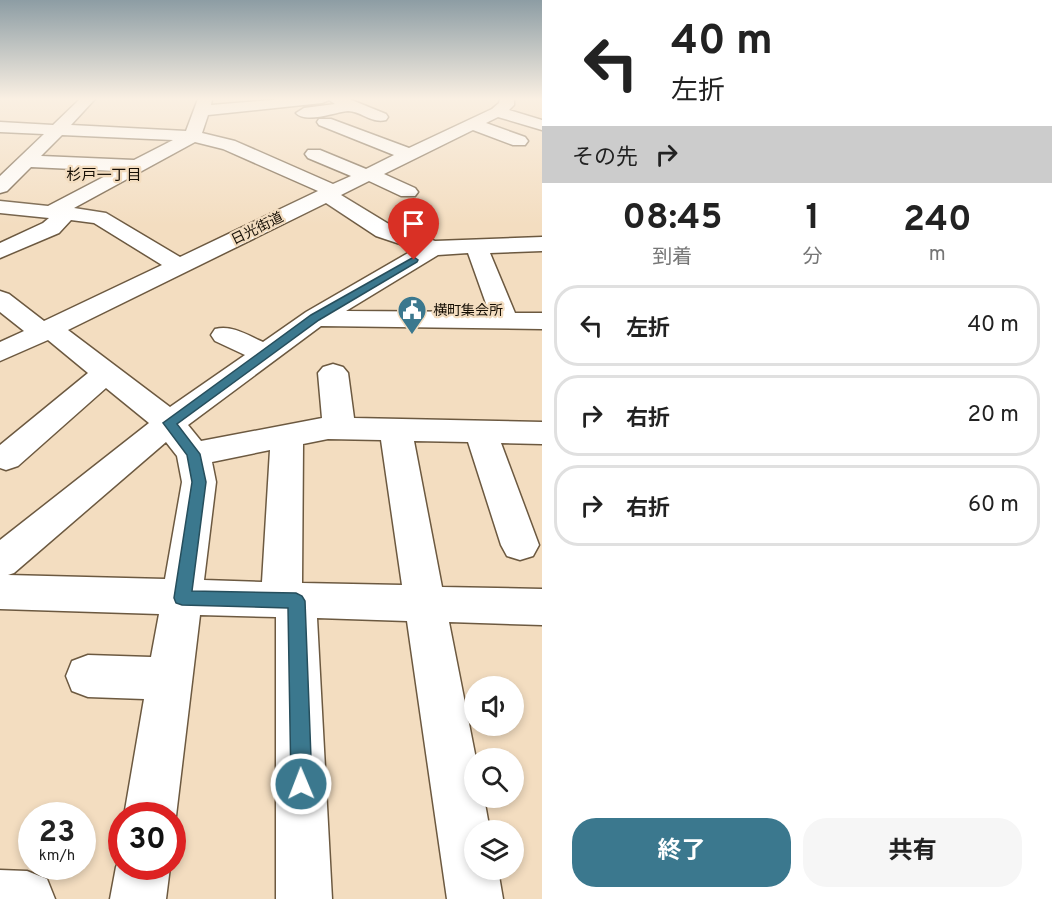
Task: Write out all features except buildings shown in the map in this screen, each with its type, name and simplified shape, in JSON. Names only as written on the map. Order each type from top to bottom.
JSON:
[{"type":"street","points":[[0,187],[46,141]]},
{"type":"street","points":[[0,251],[51,228],[59,212],[184,141]]},
{"type":"street","points":[[213,141],[229,145],[330,193],[384,231],[434,248],[542,244]]},
{"type":"street","points":[[374,141],[408,154]]},
{"type":"street","name":"日光街道","points":[[0,353],[29,324],[179,266],[436,141]]},
{"type":"street","points":[[339,149],[408,192]]},
{"type":"street","points":[[314,154],[373,172]]},
{"type":"street","points":[[25,161],[137,166]]},
{"type":"street","points":[[0,207],[99,217],[179,266]]},
{"type":"street","points":[[476,246],[505,320]]},
{"type":"street","points":[[0,562],[169,423],[315,318],[434,248]]},
{"type":"street","points":[[0,299],[29,324],[106,373],[169,423],[193,454],[199,482],[152,802]]},
{"type":"street","points":[[315,318],[542,321]]},
{"type":"street","points":[[225,335],[265,354]]},
{"type":"street","points":[[6,458],[106,373]]},
{"type":"street","points":[[333,373],[339,429]]},
{"type":"street","points":[[193,454],[328,428],[481,432],[539,441]]},
{"type":"street","points":[[396,430],[475,899]]},
{"type":"street","points":[[481,432],[520,545]]},
{"type":"street","points":[[287,437],[289,601],[304,899]]},
{"type":"street","points":[[0,592],[542,607]]},
{"type":"street","points":[[88,676],[170,680]]},
{"type":"street","points":[[138,899],[141,880]]},
{"type":"street","points":[[0,898],[27,899]]},
{"type":"place","name":"横町集会所","points":[[412,336]]},
{"type":"district","name":"杉戸一丁目","points":[[104,175]]},
{"type":"route","points":[[301,784],[296,601],[182,598],[199,482],[193,454],[169,423],[315,318],[414,260]]}]
